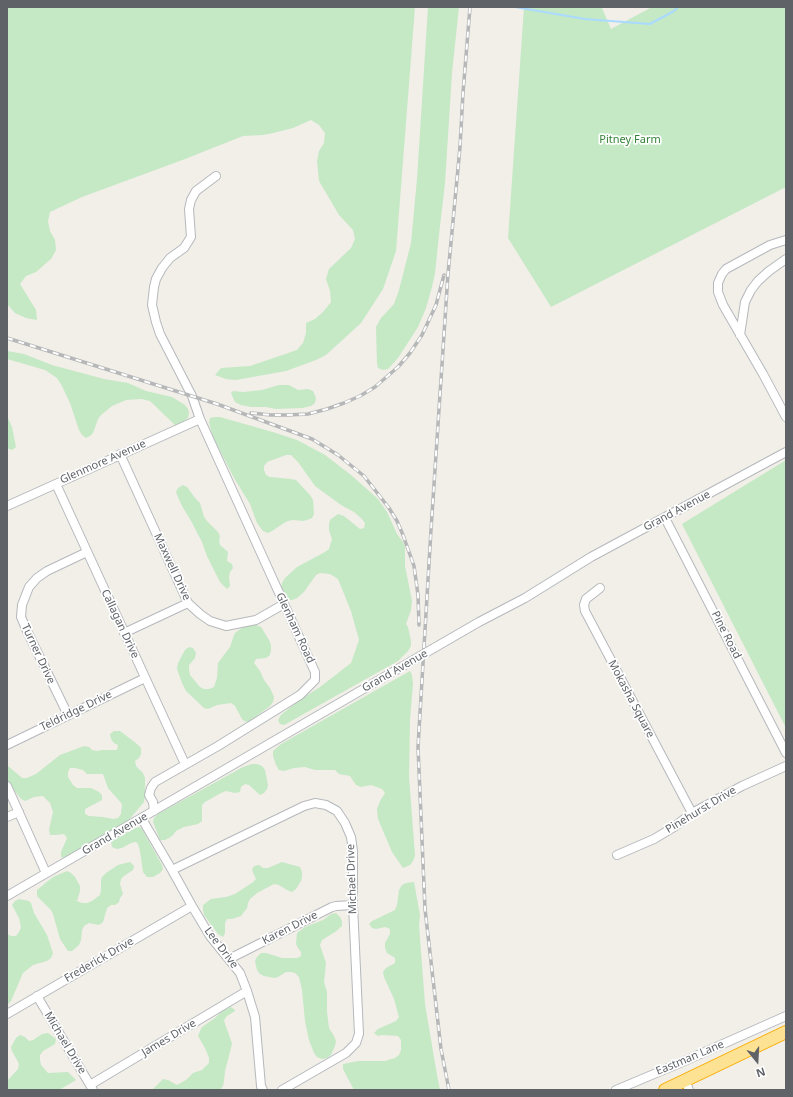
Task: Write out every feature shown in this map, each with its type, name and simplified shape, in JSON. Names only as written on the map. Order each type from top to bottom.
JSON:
[{"type":"highway","points":[[665,1090],[687,1085],[786,1032]]},
{"type":"street","name":"Glenham Road","points":[[154,811],[150,794],[151,788],[155,782],[218,746],[300,695],[315,680],[315,672],[200,419],[192,396],[160,334],[152,305],[156,279],[162,268],[170,258],[184,248],[191,237],[189,208],[191,200],[196,191],[216,176]]},
{"type":"street","points":[[786,240],[770,245],[726,268],[718,283],[718,292],[722,305],[763,374],[786,417]]},
{"type":"street","points":[[740,335],[745,302],[752,290],[769,271],[786,259]]},
{"type":"street","name":"Glenmore Avenue","points":[[7,506],[200,419]]},
{"type":"street","name":"Grand Avenue","points":[[7,896],[479,622],[525,598],[591,557],[786,452]]},
{"type":"street","name":"Maxwell Drive","points":[[120,454],[188,603],[200,614],[210,621],[226,626],[256,620],[284,604]]},
{"type":"street","name":"Callagan Drive","points":[[56,484],[185,764]]},
{"type":"street","name":"Pine Road","points":[[665,518],[786,753]]},
{"type":"street","name":"Turner Drive","points":[[68,715],[21,617],[22,605],[29,587],[37,578],[46,571],[87,552]]},
{"type":"street","name":"Mokasha Square","points":[[600,588],[586,599],[584,605],[585,611],[692,814]]},
{"type":"street","points":[[124,633],[188,603]]},
{"type":"street","name":"Teldridge Drive","points":[[7,745],[145,678]]},
{"type":"street","name":"Pinehurst Drive","points":[[617,855],[654,839],[692,814],[742,786],[786,766]]},
{"type":"street","points":[[7,786],[46,873]]},
{"type":"street","name":"Michael Drive","points":[[172,870],[304,806],[315,803],[326,805],[337,812],[346,823],[351,837],[353,851],[353,906],[359,1034],[356,1043],[346,1053],[282,1090]]},
{"type":"street","points":[[7,818],[19,812]]},
{"type":"street","name":"Lee Drive","points":[[142,818],[210,936],[240,974],[255,1017],[261,1086],[263,1090]]},
{"type":"street","name":"Frederick Drive","points":[[7,1014],[192,906]]},
{"type":"street","name":"Karen Drive","points":[[229,959],[332,907],[353,906]]},
{"type":"street","name":"James Drive","points":[[92,1087],[247,991]]},
{"type":"street","name":"Michael Drive","points":[[37,996],[92,1087]]},
{"type":"street","name":"Eastman Lane","points":[[616,1090],[786,1016]]},
{"type":"green space","points":[[7,7],[415,7],[396,251],[383,289],[361,323],[326,355],[286,371],[236,380],[226,379],[215,375],[221,368],[250,366],[297,350],[303,343],[306,333],[306,323],[315,319],[331,302],[330,291],[326,279],[329,269],[351,248],[355,239],[353,230],[339,215],[319,181],[317,161],[319,151],[324,143],[325,133],[319,125],[311,120],[293,128],[273,133],[243,136],[82,197],[50,212],[48,221],[50,231],[55,240],[56,250],[51,259],[36,272],[26,276],[20,284],[36,310],[37,320],[26,318],[15,313],[7,304],[7,217],[9,215],[7,216]]},
{"type":"green space","points":[[428,7],[459,7],[452,73],[445,183],[435,273],[426,308],[418,327],[398,358],[388,369],[383,370],[378,368],[377,363],[376,327],[381,318],[394,304],[411,243],[417,179]]},
{"type":"green space","name":"Pitney Farm","points":[[524,7],[602,8],[611,29],[652,7],[786,7],[786,187],[551,307],[508,238]]},
{"type":"green space","points":[[7,351],[24,354],[52,365],[104,379],[128,383],[146,391],[172,397],[185,405],[189,413],[188,418],[180,424],[175,425],[150,401],[141,399],[126,400],[112,406],[101,415],[93,433],[86,438],[79,430],[70,403],[57,378],[45,370],[7,359]]},
{"type":"green space","points":[[279,385],[289,385],[298,390],[308,389],[313,391],[316,398],[315,403],[311,406],[302,408],[276,409],[251,407],[235,402],[231,393],[233,391],[243,392],[262,390]]},
{"type":"green space","points":[[7,416],[12,427],[16,447],[12,450],[7,448]]},
{"type":"green space","points":[[220,417],[297,440],[325,455],[351,475],[378,499],[387,512],[405,547],[405,566],[412,601],[411,610],[406,624],[411,641],[411,646],[408,651],[398,661],[284,725],[280,724],[278,720],[281,715],[351,663],[359,640],[351,611],[338,579],[330,574],[320,573],[316,575],[304,592],[292,600],[287,600],[284,597],[281,588],[282,583],[285,578],[297,567],[329,549],[332,539],[329,530],[330,520],[338,514],[344,516],[360,529],[364,528],[365,523],[354,512],[341,505],[315,486],[298,462],[291,455],[286,455],[267,462],[264,466],[266,475],[270,477],[296,480],[313,500],[314,514],[312,518],[307,520],[288,521],[268,533],[263,531],[257,523],[250,504],[234,478],[213,437],[209,423],[210,418]]},
{"type":"green space","points":[[786,460],[786,728],[682,524]]},
{"type":"green space","points":[[183,485],[187,487],[200,503],[204,517],[220,536],[220,545],[228,552],[227,561],[232,564],[233,568],[229,576],[230,586],[227,589],[220,582],[202,542],[178,497],[176,492],[178,488]]},
{"type":"green space","points":[[251,623],[261,627],[271,645],[270,655],[266,658],[256,659],[254,663],[274,697],[270,706],[250,721],[246,722],[242,719],[235,706],[231,703],[217,705],[208,709],[204,708],[186,691],[177,669],[178,663],[185,650],[189,647],[193,648],[196,653],[195,658],[189,665],[190,675],[200,687],[204,689],[214,687],[217,678],[218,663],[230,647],[235,633]]},
{"type":"green space","points":[[410,671],[413,684],[410,720],[409,776],[415,856],[410,865],[403,868],[392,852],[378,819],[377,809],[385,793],[382,789],[371,785],[361,787],[356,785],[350,776],[339,774],[335,770],[315,770],[305,767],[284,771],[279,770],[273,756],[273,751],[281,744]]},
{"type":"green space","points":[[114,731],[120,731],[141,748],[141,754],[135,761],[136,766],[143,773],[145,778],[144,802],[128,821],[120,827],[82,847],[66,858],[61,857],[61,852],[67,838],[64,834],[50,835],[49,830],[53,812],[50,803],[43,796],[34,797],[25,801],[21,799],[7,781],[7,765],[22,778],[27,778],[36,774],[60,755],[84,746],[97,751],[117,750],[118,745],[111,739],[110,734]],"holes":[[[70,768],[83,770],[87,774],[103,774],[108,788],[122,804],[121,814],[118,818],[113,819],[89,816],[85,814],[85,809],[102,800],[102,795],[91,788],[77,788],[73,785],[68,777],[68,772]]]},
{"type":"green space","points":[[252,764],[262,766],[265,770],[268,785],[264,793],[260,795],[249,785],[245,784],[241,787],[240,792],[235,793],[226,791],[221,793],[202,805],[202,821],[198,824],[184,827],[176,831],[165,840],[160,840],[153,822],[154,818],[158,814],[243,767]]},
{"type":"green space","points":[[140,827],[162,865],[163,869],[160,873],[153,877],[147,877],[143,872],[140,851],[136,842],[122,848],[117,849],[112,847],[111,842],[135,828]]},
{"type":"green space","points":[[130,862],[134,866],[133,870],[121,879],[120,884],[123,894],[119,902],[107,908],[103,922],[99,925],[89,923],[84,926],[79,945],[72,951],[68,951],[60,939],[51,910],[37,896],[37,890],[53,877],[67,871],[75,877],[80,886],[77,901],[87,903],[100,895],[102,877],[106,873],[118,865]]},
{"type":"green space","points":[[282,862],[300,867],[302,877],[296,889],[292,892],[274,884],[257,893],[250,899],[247,908],[241,916],[227,919],[223,937],[218,934],[204,915],[203,905],[211,899],[235,894],[252,883],[256,879],[252,870],[254,866],[259,865],[263,868],[268,868]]},
{"type":"green space","points":[[414,882],[420,915],[419,925],[425,1004],[440,1090],[354,1090],[343,1069],[343,1064],[358,1061],[385,1061],[395,1058],[399,1055],[401,1050],[401,1040],[398,1036],[378,1036],[374,1033],[378,1029],[396,1021],[399,1017],[394,999],[383,972],[386,968],[395,963],[395,958],[387,953],[385,948],[385,943],[390,934],[390,929],[385,927],[376,929],[372,928],[369,924],[372,921],[395,910],[399,890],[402,885]]},
{"type":"green space","points":[[19,899],[29,901],[31,903],[34,913],[47,935],[53,953],[51,958],[47,961],[33,965],[23,973],[11,1001],[7,1005],[7,934],[16,936],[21,928],[19,918],[12,905]]},
{"type":"green space","points":[[336,913],[342,921],[342,926],[322,940],[320,945],[326,963],[324,982],[327,992],[329,1028],[336,1041],[331,1055],[322,1059],[317,1057],[314,1053],[309,1040],[299,977],[295,973],[291,972],[286,972],[274,978],[264,976],[257,970],[255,961],[261,953],[282,958],[297,958],[301,956],[301,952],[296,944],[297,933],[305,927]]},
{"type":"green space","points":[[231,1007],[235,1011],[224,1020],[232,1043],[223,1086],[220,1090],[152,1090],[163,1079],[177,1085],[186,1080],[193,1073],[202,1070],[209,1063],[209,1058],[205,1048],[198,1036],[202,1027],[222,1011]]},
{"type":"green space","points":[[48,1033],[56,1039],[55,1044],[43,1051],[40,1055],[41,1065],[48,1073],[68,1072],[76,1080],[59,1090],[7,1090],[7,1081],[18,1069],[19,1064],[11,1047],[16,1038],[20,1035],[29,1041],[42,1034]]},
{"type":"waterway","points":[[515,7],[585,19],[650,24],[674,11],[678,7]]},
{"type":"railway","points":[[449,1090],[441,1049],[425,909],[418,747],[448,274],[460,147],[470,7]]},
{"type":"railway","points":[[251,413],[271,415],[308,414],[344,403],[375,387],[398,367],[422,335],[436,305],[444,275]]},
{"type":"railway","points":[[7,338],[217,404],[312,439],[338,455],[364,476],[389,508],[397,521],[414,566],[418,595],[419,625]]}]
